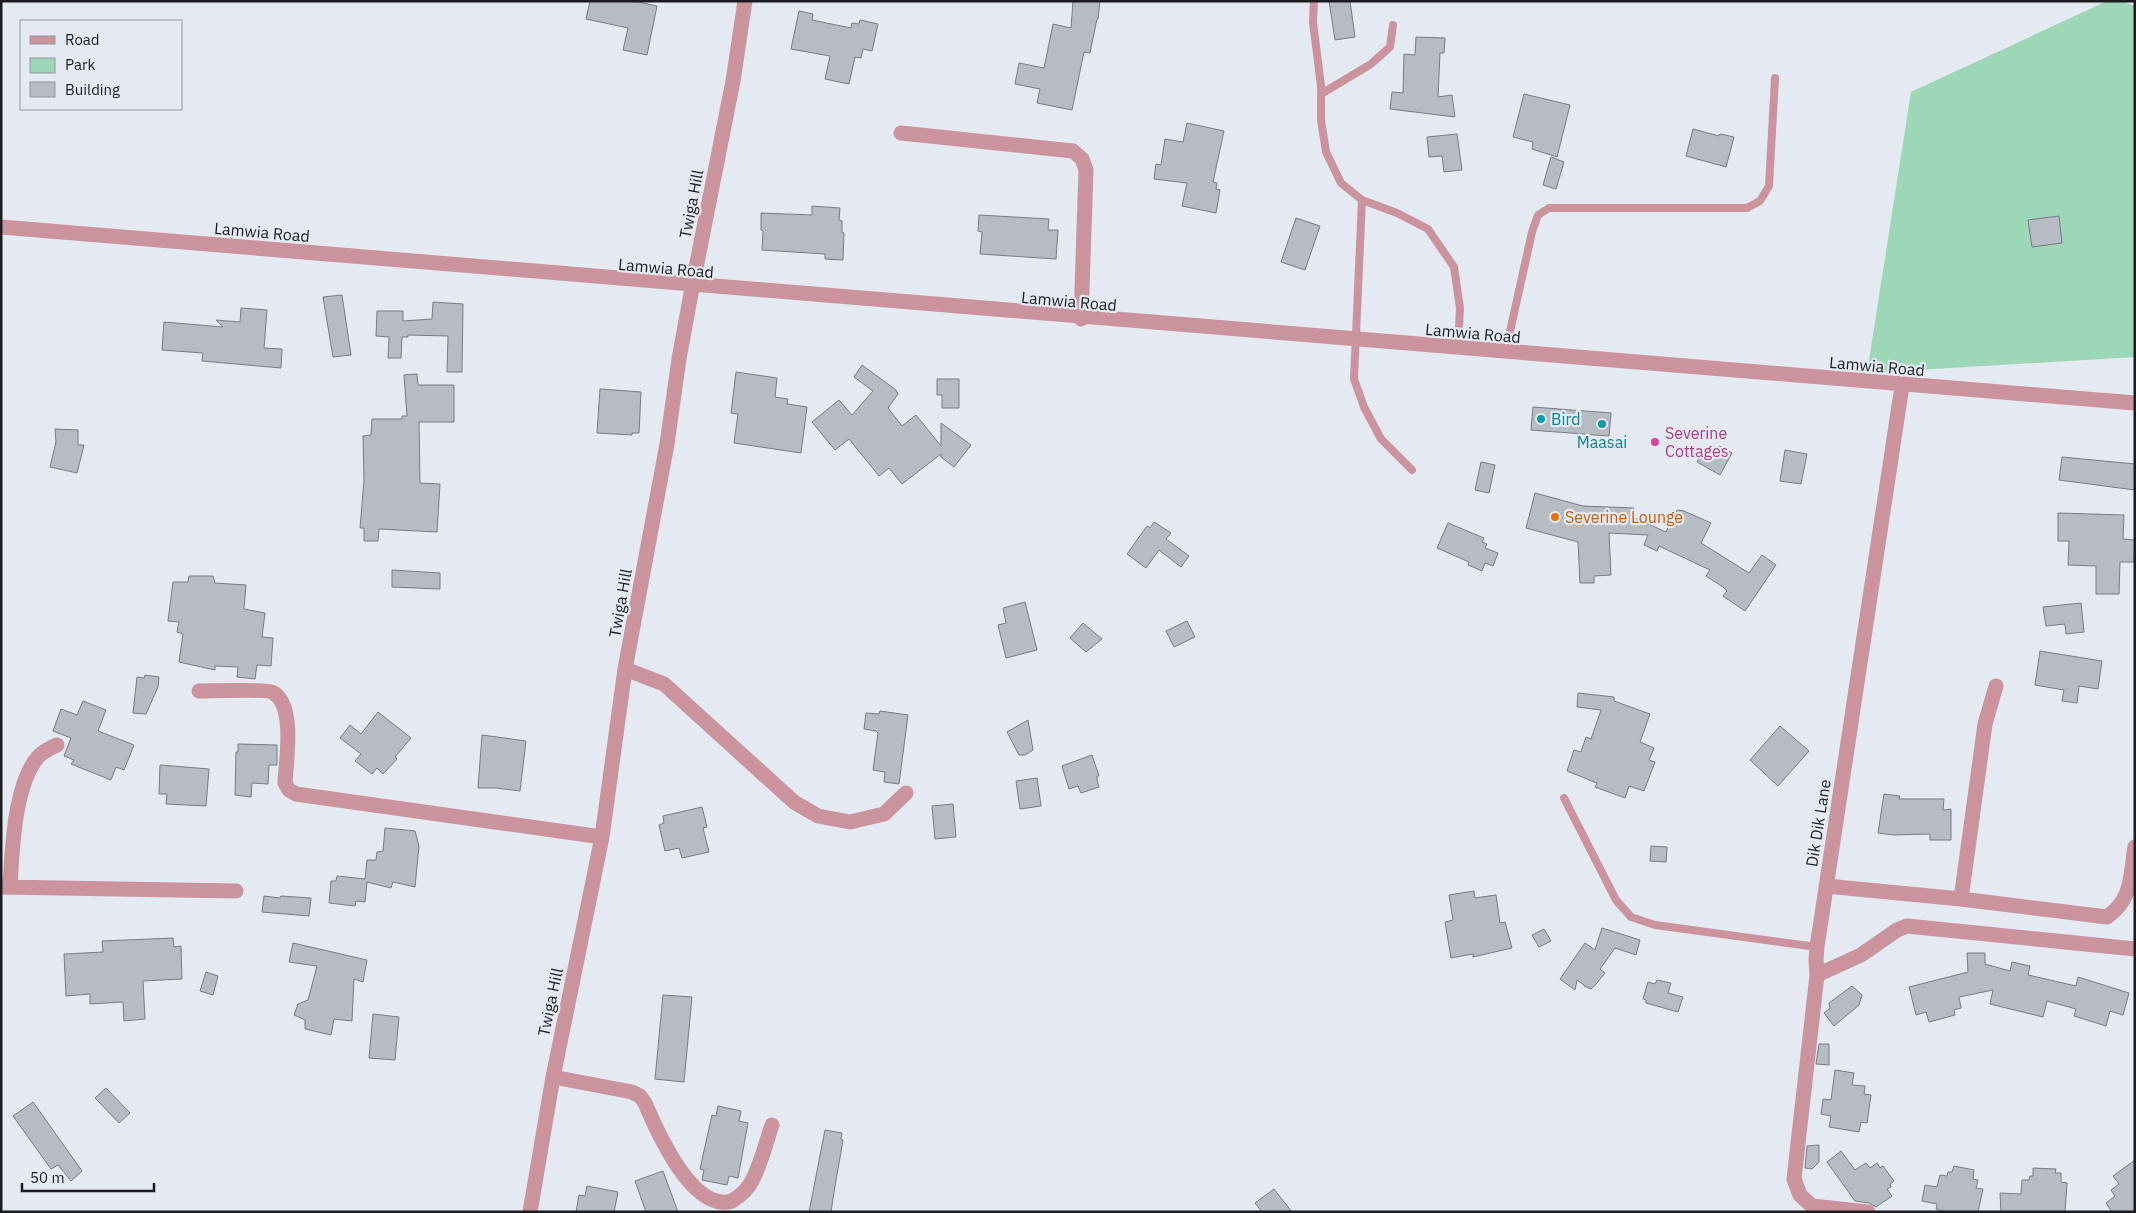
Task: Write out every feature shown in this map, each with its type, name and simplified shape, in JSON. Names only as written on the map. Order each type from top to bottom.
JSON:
[{"type":"street","name":"Twiga Hill","points":[[530,1212],[553,1077],[602,837],[625,669],[667,444],[679,359],[692,288],[733,81],[744,1]]},
{"type":"street","points":[[901,133],[1073,151],[1082,159],[1086,170],[1081,319]]},
{"type":"street","name":"Lamwia Road","points":[[1,227],[692,288],[1902,386],[2135,403]]},
{"type":"street","name":"Dik Dik Lane","points":[[1868,1212],[1812,1206],[1800,1195],[1794,1179],[1817,975],[1817,947],[1902,386]]},
{"type":"street","points":[[625,669],[664,684],[794,802],[818,816],[850,822],[884,814],[906,793]]},
{"type":"street","points":[[1961,899],[1985,724],[1996,686]]},
{"type":"street","points":[[199,690],[271,691],[282,700],[287,714],[285,783],[289,790],[296,794],[602,837]]},
{"type":"street","points":[[57,745],[43,752],[36,759],[17,805],[6,887],[236,891]]},
{"type":"street","points":[[1826,886],[1961,899],[2106,918],[2118,909],[2128,894],[2135,847]]},
{"type":"street","points":[[1817,975],[1861,955],[1897,930],[1907,926],[2135,949]]},
{"type":"street","points":[[553,1077],[632,1092],[640,1096],[667,1155],[702,1200],[718,1208],[739,1196],[752,1181],[772,1125]]},
{"type":"lane","points":[[1314,1],[1313,22],[1321,94],[1321,120],[1326,152],[1341,183],[1362,200],[1397,213],[1428,229],[1454,267],[1460,308],[1458,350]]},
{"type":"lane","points":[[1321,94],[1371,64],[1390,46],[1393,25]]},
{"type":"lane","points":[[1505,354],[1532,232],[1538,215],[1549,208],[1747,208],[1760,201],[1769,186],[1775,78]]},
{"type":"lane","points":[[1362,200],[1354,341],[1354,379],[1364,407],[1381,439],[1412,470]]},
{"type":"lane","points":[[1564,798],[1616,900],[1631,917],[1655,925],[1817,947]]},
{"type":"green space","points":[[2107,1],[2121,1],[2135,6],[2135,357],[1867,373],[1911,92]]},
{"type":"building","points":[[590,1],[634,1],[657,6],[647,55],[623,50],[628,28],[586,19]]},
{"type":"building","points":[[1073,1],[1100,1],[1090,53],[1084,52],[1072,110],[1037,103],[1040,89],[1015,84],[1019,63],[1044,68],[1053,24],[1071,28]]},
{"type":"building","points":[[1329,1],[1350,1],[1355,37],[1335,40]]},
{"type":"building","points":[[799,11],[813,14],[812,20],[851,28],[852,23],[859,24],[860,20],[878,24],[872,51],[863,49],[861,58],[855,57],[849,84],[825,79],[830,56],[791,49]]},
{"type":"building","points":[[1416,37],[1445,38],[1444,53],[1440,53],[1438,97],[1452,95],[1455,117],[1390,109],[1392,92],[1403,93],[1404,54],[1415,55]]},
{"type":"building","points":[[1524,94],[1570,105],[1557,157],[1532,149],[1533,142],[1513,137]]},
{"type":"building","points":[[1187,123],[1224,131],[1213,182],[1217,183],[1216,189],[1220,190],[1216,213],[1182,206],[1187,183],[1154,179],[1156,164],[1161,165],[1165,139],[1183,142]]},
{"type":"building","points":[[1693,129],[1719,136],[1720,134],[1734,137],[1726,167],[1686,156]]},
{"type":"building","points":[[1457,134],[1462,170],[1444,172],[1442,156],[1429,157],[1427,137]]},
{"type":"building","points":[[1551,157],[1564,162],[1556,189],[1543,185]]},
{"type":"building","points":[[812,206],[840,208],[839,220],[842,221],[842,232],[844,233],[843,260],[825,259],[825,254],[762,250],[763,231],[761,230],[761,213],[812,215]]},
{"type":"building","points":[[979,215],[1049,219],[1048,230],[1058,230],[1056,259],[980,254],[982,232],[978,231]]},
{"type":"building","points":[[2059,216],[2062,243],[2032,247],[2028,220]]},
{"type":"building","points":[[1296,218],[1320,226],[1305,270],[1281,262]]},
{"type":"building","points":[[342,295],[351,355],[333,357],[323,297]]},
{"type":"building","points":[[433,302],[463,304],[462,372],[447,372],[448,336],[408,335],[408,337],[402,337],[401,358],[388,358],[389,337],[376,336],[377,311],[403,311],[403,321],[432,319]]},
{"type":"building","points":[[241,308],[267,310],[264,348],[282,349],[281,368],[202,361],[203,353],[162,350],[164,322],[223,327],[216,320],[240,322]]},
{"type":"building","points":[[862,365],[896,390],[898,394],[888,408],[902,426],[916,415],[941,446],[941,423],[971,445],[954,467],[941,457],[941,454],[902,484],[889,468],[879,476],[849,439],[835,450],[812,422],[839,400],[852,415],[873,391],[854,377]]},
{"type":"building","points":[[736,372],[777,378],[775,397],[788,399],[787,404],[807,407],[801,453],[734,443],[738,414],[731,413]]},
{"type":"building","points":[[417,374],[418,385],[454,385],[454,422],[419,422],[420,483],[440,484],[437,532],[379,529],[378,541],[364,541],[364,528],[360,528],[364,480],[363,436],[371,435],[372,419],[402,419],[402,416],[407,416],[404,375]]},
{"type":"building","points":[[937,379],[959,379],[959,408],[942,408],[942,395],[937,395]]},
{"type":"building","points":[[600,389],[641,392],[639,433],[632,433],[632,435],[597,433]]},
{"type":"building","points":[[1533,407],[1611,413],[1609,436],[1531,430]]},
{"type":"building","points":[[55,429],[78,430],[78,445],[84,445],[77,473],[50,467],[56,442]]},
{"type":"building","points":[[1719,446],[1732,453],[1720,475],[1697,462],[1704,448],[1715,453]]},
{"type":"building","points":[[1785,450],[1807,454],[1801,484],[1780,481]]},
{"type":"building","points":[[2062,457],[2135,464],[2135,490],[2059,480]]},
{"type":"building","points":[[1481,462],[1495,465],[1489,493],[1475,490]]},
{"type":"building","points":[[1535,493],[1583,506],[1634,508],[1633,517],[1666,532],[1677,510],[1684,511],[1711,523],[1701,543],[1749,573],[1762,555],[1776,565],[1745,611],[1723,596],[1727,591],[1706,576],[1710,570],[1659,546],[1657,551],[1644,545],[1648,535],[1609,533],[1611,575],[1594,576],[1594,583],[1580,583],[1578,542],[1526,528]]},
{"type":"building","points":[[2058,513],[2124,515],[2123,539],[2135,540],[2134,562],[2120,562],[2119,594],[2096,594],[2096,566],[2068,565],[2069,541],[2058,541]]},
{"type":"building","points":[[1154,522],[1171,533],[1166,539],[1189,556],[1181,567],[1159,550],[1146,568],[1127,554],[1147,526],[1150,528]]},
{"type":"building","points":[[1448,523],[1484,538],[1482,542],[1487,544],[1485,548],[1498,553],[1493,566],[1485,563],[1482,571],[1468,565],[1469,562],[1437,548]]},
{"type":"building","points":[[392,570],[440,573],[440,589],[392,587]]},
{"type":"building","points":[[189,576],[213,576],[215,583],[246,585],[244,609],[265,613],[262,637],[273,638],[271,666],[257,665],[255,679],[237,677],[238,667],[215,666],[215,670],[179,662],[183,634],[177,632],[179,622],[168,621],[173,582],[188,582]]},
{"type":"building","points":[[1025,602],[1037,650],[1006,658],[998,625],[1006,623],[1003,608]]},
{"type":"building","points":[[2081,603],[2084,632],[2066,634],[2065,624],[2046,626],[2043,607]]},
{"type":"building","points":[[1187,621],[1195,637],[1174,647],[1166,631]]},
{"type":"building","points":[[1083,623],[1102,639],[1086,652],[1070,638]]},
{"type":"building","points":[[2040,651],[2102,661],[2098,689],[2079,686],[2077,703],[2062,701],[2064,690],[2035,685]]},
{"type":"building","points":[[145,675],[159,677],[158,687],[146,714],[133,713],[137,677],[144,678]]},
{"type":"building","points":[[1578,693],[1614,697],[1614,701],[1650,714],[1640,742],[1654,748],[1649,760],[1655,762],[1644,791],[1629,786],[1625,798],[1595,787],[1597,783],[1567,771],[1574,750],[1581,752],[1586,737],[1591,739],[1601,710],[1577,707]]},
{"type":"building","points":[[83,701],[106,710],[98,731],[134,745],[124,770],[116,767],[111,780],[71,764],[74,760],[64,756],[71,738],[53,731],[61,709],[77,715]]},
{"type":"building","points":[[880,711],[908,715],[899,784],[884,782],[885,772],[873,770],[878,733],[864,729],[866,713],[879,714]]},
{"type":"building","points":[[378,712],[411,738],[395,757],[397,759],[383,774],[377,768],[372,774],[355,761],[361,754],[340,738],[350,725],[361,734]]},
{"type":"building","points":[[1028,720],[1033,750],[1025,755],[1019,755],[1007,732]]},
{"type":"building","points":[[1780,726],[1809,751],[1778,786],[1750,760]]},
{"type":"building","points":[[482,735],[526,741],[520,791],[478,788]]},
{"type":"building","points":[[238,744],[277,745],[277,765],[269,765],[268,784],[252,783],[251,797],[235,795],[236,752],[238,752]]},
{"type":"building","points":[[1092,755],[1099,776],[1097,776],[1097,780],[1099,787],[1081,793],[1078,786],[1069,789],[1062,766]]},
{"type":"building","points":[[160,765],[209,769],[206,806],[166,804],[167,794],[159,794]]},
{"type":"building","points":[[1037,778],[1041,806],[1020,809],[1016,781]]},
{"type":"building","points":[[1884,794],[1900,796],[1899,799],[1944,799],[1943,810],[1951,809],[1951,840],[1930,840],[1930,834],[1894,835],[1878,833]]},
{"type":"building","points":[[953,804],[956,837],[935,839],[932,806]]},
{"type":"building","points":[[702,807],[707,827],[703,828],[709,852],[682,858],[679,848],[665,851],[659,825],[664,823],[663,816]]},
{"type":"building","points":[[385,828],[415,831],[419,846],[415,887],[393,882],[391,888],[367,882],[365,902],[356,901],[355,906],[329,903],[331,881],[336,881],[337,876],[365,879],[367,860],[376,860],[377,852],[383,851]]},
{"type":"building","points":[[1651,846],[1667,847],[1666,862],[1650,861]]},
{"type":"building","points":[[1474,891],[1475,898],[1496,895],[1500,923],[1505,922],[1512,948],[1473,957],[1473,954],[1451,958],[1445,922],[1453,920],[1449,895]]},
{"type":"building","points":[[264,896],[311,898],[309,916],[262,912]]},
{"type":"building","points":[[1602,928],[1640,940],[1636,955],[1615,948],[1600,969],[1605,973],[1597,983],[1591,989],[1577,980],[1575,990],[1560,979],[1585,943],[1595,950]]},
{"type":"building","points":[[1544,929],[1551,941],[1539,947],[1532,935]]},
{"type":"building","points":[[173,938],[174,947],[181,946],[182,979],[143,981],[145,1019],[124,1021],[123,1002],[90,1004],[90,994],[66,996],[64,954],[103,952],[102,941]]},
{"type":"building","points":[[293,943],[367,960],[363,982],[354,979],[352,1021],[334,1019],[331,1035],[305,1029],[305,1020],[294,1015],[298,1004],[308,1000],[317,966],[289,962]]},
{"type":"building","points":[[1967,953],[1985,953],[1985,964],[2010,971],[2012,962],[2030,966],[2028,975],[2076,986],[2078,977],[2129,993],[2123,1015],[2110,1011],[2106,1026],[2074,1016],[2076,1009],[2047,1001],[2043,1017],[1990,1004],[1993,990],[1959,997],[1961,1008],[1954,1010],[1955,1015],[1929,1022],[1926,1012],[1916,1015],[1909,987],[1968,972]]},
{"type":"building","points":[[206,972],[218,976],[213,995],[200,991]]},
{"type":"building","points":[[1657,980],[1671,983],[1668,993],[1683,997],[1678,1012],[1646,1003],[1646,1000],[1643,999],[1648,982],[1655,984]]},
{"type":"building","points":[[1852,986],[1862,995],[1859,1005],[1834,1026],[1824,1013],[1830,1008],[1829,1003]]},
{"type":"building","points":[[663,995],[692,997],[684,1082],[655,1079]]},
{"type":"building","points":[[373,1014],[399,1017],[395,1060],[369,1058]]},
{"type":"building","points":[[1819,1044],[1829,1044],[1829,1065],[1816,1064]]},
{"type":"building","points":[[1835,1070],[1854,1073],[1852,1085],[1865,1086],[1864,1094],[1871,1095],[1867,1123],[1861,1122],[1859,1132],[1829,1127],[1831,1116],[1821,1114],[1823,1099],[1831,1100]]},
{"type":"building","points":[[106,1088],[130,1113],[119,1123],[95,1098]]},
{"type":"building","points":[[33,1102],[82,1171],[71,1181],[58,1165],[51,1169],[13,1116]]},
{"type":"building","points":[[718,1106],[741,1111],[739,1121],[748,1123],[738,1178],[729,1176],[727,1185],[702,1180],[704,1170],[700,1169],[712,1115],[716,1116]]},
{"type":"building","points":[[825,1130],[842,1133],[841,1139],[843,1140],[831,1212],[809,1212]]},
{"type":"building","points":[[1819,1145],[1819,1162],[1812,1169],[1805,1168],[1807,1146]]},
{"type":"building","points":[[1841,1151],[1855,1170],[1866,1163],[1870,1168],[1877,1163],[1880,1168],[1883,1166],[1894,1181],[1890,1184],[1891,1187],[1887,1189],[1892,1196],[1876,1207],[1869,1203],[1855,1201],[1827,1162]]},
{"type":"building","points":[[2135,1160],[2135,1212],[2112,1212],[2106,1203],[2115,1196],[2111,1190],[2119,1184],[2113,1176]]},
{"type":"building","points":[[1954,1166],[1974,1170],[1973,1179],[1978,1180],[1976,1188],[1983,1189],[1978,1212],[1947,1212],[1936,1209],[1937,1204],[1922,1201],[1925,1185],[1937,1187],[1940,1175],[1947,1176],[1948,1172],[1952,1172]]},
{"type":"building","points":[[2033,1168],[2056,1169],[2055,1173],[2061,1173],[2061,1182],[2067,1183],[2065,1212],[2001,1212],[2000,1193],[2021,1194],[2022,1180],[2029,1180],[2030,1176],[2033,1176]]},
{"type":"building","points":[[663,1171],[678,1212],[646,1212],[635,1181]]},
{"type":"building","points":[[587,1186],[618,1192],[614,1212],[576,1212],[579,1195],[585,1196]]},
{"type":"building","points":[[1274,1189],[1292,1212],[1262,1212],[1255,1203]]},
{"type":"place","name":"Bird","points":[[1541,419]]},
{"type":"place","name":"Maasai","points":[[1602,424]]},
{"type":"place","name":"Severine Cottages","points":[[1655,442]]},
{"type":"place","name":"Severine Lounge","points":[[1555,517]]}]
